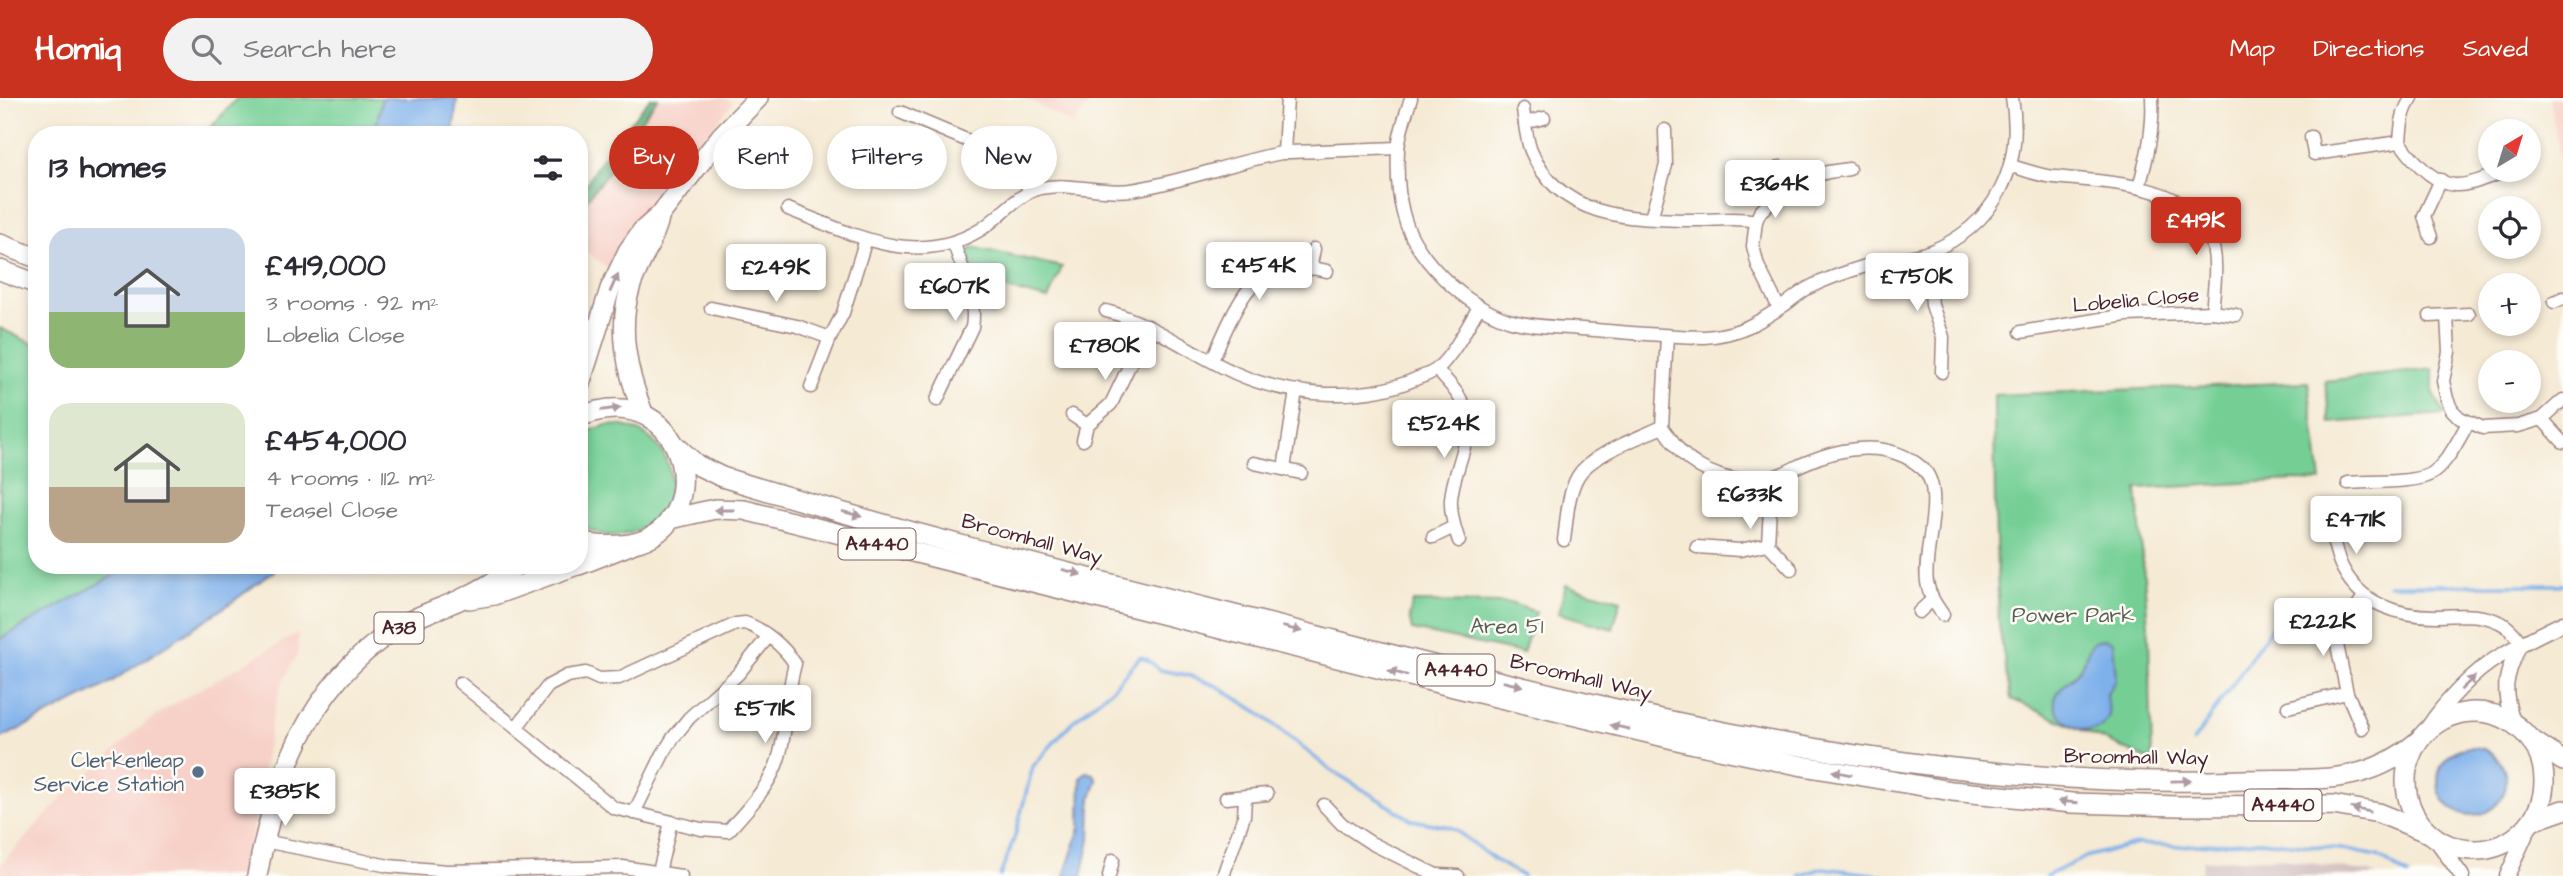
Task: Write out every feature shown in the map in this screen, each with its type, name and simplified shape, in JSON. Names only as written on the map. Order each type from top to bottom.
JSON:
[{"type":"main road","points":[[588,356],[610,289],[628,251],[722,136],[758,98]]},
{"type":"main road","points":[[643,413],[627,361],[624,320],[631,286],[655,234],[660,215]]},
{"type":"main road","points":[[0,244],[28,255]]},
{"type":"main road","points":[[0,270],[28,281]]},
{"type":"main road","points":[[588,414],[624,408],[643,413]]},
{"type":"main road","name":"Broomhall Way","points":[[643,413],[665,431],[674,444],[697,466],[722,477],[896,526],[1421,662],[1644,715],[1773,741],[1935,768],[2073,780],[2138,782],[2333,778],[2379,768],[2401,756],[2422,736]]},
{"type":"main road","points":[[588,543],[602,546],[631,544],[648,537],[670,519],[681,497],[683,472],[674,444]]},
{"type":"main road","name":"Broomhall Way","points":[[670,519],[715,509],[744,510],[1663,737],[1887,782],[2072,803],[2179,806],[2333,805],[2379,813],[2431,836]]},
{"type":"main road","name":"A38","points":[[588,561],[631,544]]},
{"type":"main road","points":[[459,600],[483,574]]},
{"type":"main road","name":"A38","points":[[257,876],[277,792],[296,744],[314,709],[346,669],[394,630],[459,600],[502,574]]},
{"type":"main road","name":"A38","points":[[459,600],[494,595],[553,574]]},
{"type":"main road","points":[[2563,761],[2503,717],[2478,711],[2462,712],[2446,718],[2422,736],[2408,771],[2407,796],[2412,811],[2431,836],[2453,848],[2486,848],[2518,834],[2532,822],[2563,810]]},
{"type":"main road","points":[[2519,729],[2537,755],[2542,771],[2541,804],[2532,822]]},
{"type":"street","points":[[1284,153],[1287,98]]},
{"type":"street","points":[[1410,98],[1398,148],[1403,215],[1416,242],[1434,268],[1457,290],[1479,307],[1509,320],[1544,326],[1667,336],[1726,336],[1759,323],[1809,287],[1844,272],[1927,253],[1964,234],[1988,211],[2003,187],[2011,166],[2015,139],[2012,98]]},
{"type":"street","points":[[2139,187],[2153,117],[2152,98]]},
{"type":"street","points":[[2412,98],[2406,106],[2401,123],[2400,142],[2415,162],[2441,180],[2455,185],[2478,181]]},
{"type":"street","points":[[900,112],[1009,160],[1031,191]]},
{"type":"street","points":[[1544,118],[1524,116],[1530,150],[1547,177],[1573,200],[1603,214],[1694,220],[1739,217],[1756,220]]},
{"type":"street","points":[[1651,218],[1666,165],[1665,130]]},
{"type":"street","points":[[2311,137],[2314,154],[2400,142]]},
{"type":"street","points":[[788,209],[866,239],[896,246],[932,249],[954,244],[983,229],[1031,191],[1064,187],[1115,192],[1284,153],[1398,148]]},
{"type":"street","name":"Lobelia Close","points":[[2011,166],[2043,175],[2139,187],[2178,201],[2199,216],[2211,239],[2214,271],[2213,312]]},
{"type":"street","points":[[1780,167],[1789,184]]},
{"type":"street","points":[[1779,308],[1758,266],[1753,246],[1756,220],[1769,202],[1789,184],[1828,172],[1849,169]]},
{"type":"street","points":[[2431,237],[2424,216],[2441,180]]},
{"type":"street","points":[[818,221],[824,206]]},
{"type":"street","points":[[811,387],[843,313],[866,239]]},
{"type":"street","points":[[937,400],[972,327],[974,317],[970,290],[954,244]]},
{"type":"street","points":[[1310,269],[1314,249]]},
{"type":"street","points":[[1927,253],[1932,305],[1943,337],[1942,372]]},
{"type":"street","points":[[1212,360],[1246,291],[1255,281],[1266,273],[1290,265],[1327,271]]},
{"type":"street","points":[[1106,311],[1131,317],[1236,373],[1296,391],[1333,393],[1377,391],[1437,370],[1479,307]]},
{"type":"street","points":[[711,308],[784,323],[830,338]]},
{"type":"street","name":"Lobelia Close","points":[[2021,332],[2126,315],[2174,316],[2213,312],[2236,315]]},
{"type":"street","points":[[2430,316],[2469,314]]},
{"type":"street","points":[[2447,316],[2449,352],[2443,374],[2445,390],[2452,410],[2468,423],[2494,428],[2518,426],[2542,419],[2563,400]]},
{"type":"street","points":[[1083,440],[1087,425],[1111,404],[1123,383],[1148,326]]},
{"type":"street","points":[[1667,336],[1662,427],[1683,454],[1708,471],[1734,480],[1767,480],[1824,455],[1866,448],[1895,452],[1922,468],[1931,484],[1933,512],[1927,581],[1932,600],[1943,615]]},
{"type":"street","points":[[1437,370],[1465,407],[1467,422],[1466,441],[1451,499],[1454,527],[1459,541]]},
{"type":"street","points":[[1284,469],[1296,391]]},
{"type":"street","points":[[1072,415],[1087,425]]},
{"type":"street","points":[[2542,419],[2563,442]]},
{"type":"street","points":[[2348,483],[2412,479],[2432,474],[2449,455],[2468,423]]},
{"type":"street","points":[[1564,540],[1571,494],[1579,474],[1603,455],[1662,427]]},
{"type":"street","points":[[1254,463],[1301,473]]},
{"type":"street","points":[[1767,480],[1770,508],[1768,544],[1791,569]]},
{"type":"street","points":[[1433,537],[1454,527]]},
{"type":"street","points":[[2330,527],[2342,569],[2364,596],[2379,606],[2401,614],[2472,614],[2501,622],[2520,646]]},
{"type":"street","points":[[1697,547],[1740,550],[1768,544]]},
{"type":"street","points":[[2362,728],[2347,694],[2336,640],[2364,596]]},
{"type":"street","points":[[1919,612],[1932,600]]},
{"type":"street","points":[[2422,736],[2437,715],[2481,670],[2500,655],[2563,623]]},
{"type":"street","points":[[460,683],[614,808],[701,829],[728,831],[767,782],[777,763],[789,685],[795,664],[787,651],[753,626],[736,624],[619,678],[599,679],[586,673],[567,676],[548,686],[516,728]]},
{"type":"street","points":[[634,813],[673,738],[689,718],[738,674],[768,637]]},
{"type":"street","points":[[2519,729],[2506,704],[2504,685],[2520,646]]},
{"type":"street","points":[[2288,708],[2347,694]]},
{"type":"street","points":[[1226,798],[1267,794]]},
{"type":"street","points":[[1223,876],[1244,816],[1245,798]]},
{"type":"street","points":[[1324,805],[1342,824],[1371,844],[1438,876],[1458,876]]},
{"type":"street","points":[[659,872],[671,822]]},
{"type":"street","points":[[2507,876],[2532,822]]},
{"type":"street","points":[[2431,836],[2462,876]]},
{"type":"street","points":[[264,841],[389,866],[447,871],[623,867],[681,876]]},
{"type":"street","points":[[1109,876],[1114,860]]},
{"type":"shaded area","points":[[658,98],[724,98],[733,102],[699,146],[699,126],[637,126]]},
{"type":"shaded area","points":[[1025,98],[1094,98],[1073,124]]},
{"type":"shaded area","points":[[2550,98],[2563,98],[2563,184],[2562,175]]},
{"type":"shaded area","points":[[609,172],[609,189],[667,189],[612,272],[588,253],[588,198]]},
{"type":"shaded area","points":[[298,633],[298,654],[283,681],[272,719],[245,876],[0,876],[0,865],[63,797],[143,725],[164,710]]},
{"type":"shaded area","points":[[2278,858],[2373,873],[2377,876],[2201,876],[2203,860]]},
{"type":"green space","points":[[237,98],[382,98],[377,126],[212,126]]},
{"type":"green space","points":[[650,98],[658,98],[637,126],[627,126]]},
{"type":"green space","points":[[609,149],[609,171],[588,198],[588,180]]},
{"type":"green space","points":[[972,247],[1062,267],[1048,299],[1008,289],[977,287],[968,253]]},
{"type":"green space","points":[[0,328],[28,342],[28,574],[116,574],[0,639]]},
{"type":"green space","points":[[2433,369],[2433,391],[2444,414],[2330,423],[2325,381]]},
{"type":"green space","name":"Power Park","points":[[2308,382],[2321,481],[2295,480],[2137,489],[2149,638],[2152,761],[2011,699],[1999,626],[1994,395]]},
{"type":"green space","points":[[607,425],[631,428],[649,438],[662,452],[669,470],[670,488],[664,506],[651,522],[630,533],[617,536],[588,528],[588,431]]},
{"type":"green space","points":[[1566,585],[1621,600],[1613,629],[1558,613]]},
{"type":"green space","name":"Area 51","points":[[1413,602],[1510,603],[1536,612],[1523,653],[1412,630],[1409,616]]},
{"type":"water","points":[[382,98],[457,98],[454,126],[377,126]]},
{"type":"water","points":[[116,574],[270,574],[228,605],[105,686],[0,739],[0,639]]},
{"type":"water","points":[[2103,639],[2113,642],[2116,679],[2107,694],[2109,716],[2101,727],[2085,730],[2063,719],[2055,707],[2055,700],[2060,690],[2078,671],[2094,641]]},
{"type":"water","points":[[2472,747],[2485,750],[2496,757],[2503,768],[2506,781],[2503,794],[2496,805],[2485,812],[2472,815],[2459,812],[2448,805],[2441,794],[2438,781],[2441,768],[2448,757],[2459,750]]},
{"type":"water","points":[[1086,772],[1094,774],[1097,780],[1091,798],[1090,839],[1082,876],[1064,876],[1080,828],[1081,777]]},
{"type":"waterway","points":[[2389,585],[2563,585]]},
{"type":"waterway","points":[[2193,742],[2272,627]]},
{"type":"waterway","points":[[1000,876],[1015,836],[1033,766],[1072,722],[1113,688],[1140,657],[1160,670],[1187,675],[1217,686],[1258,712],[1328,768],[1412,820],[1450,827],[1496,861],[1523,876]]},
{"type":"waterway","points":[[2046,876],[2088,856],[2137,844],[2180,846],[2260,841],[2341,849],[2378,856],[2408,876]]},
{"type":"waterway","points":[[1799,876],[1823,868],[1888,876]]},
{"type":"place","name":"Clerkenleap Service Station","points":[[198,772]]}]
